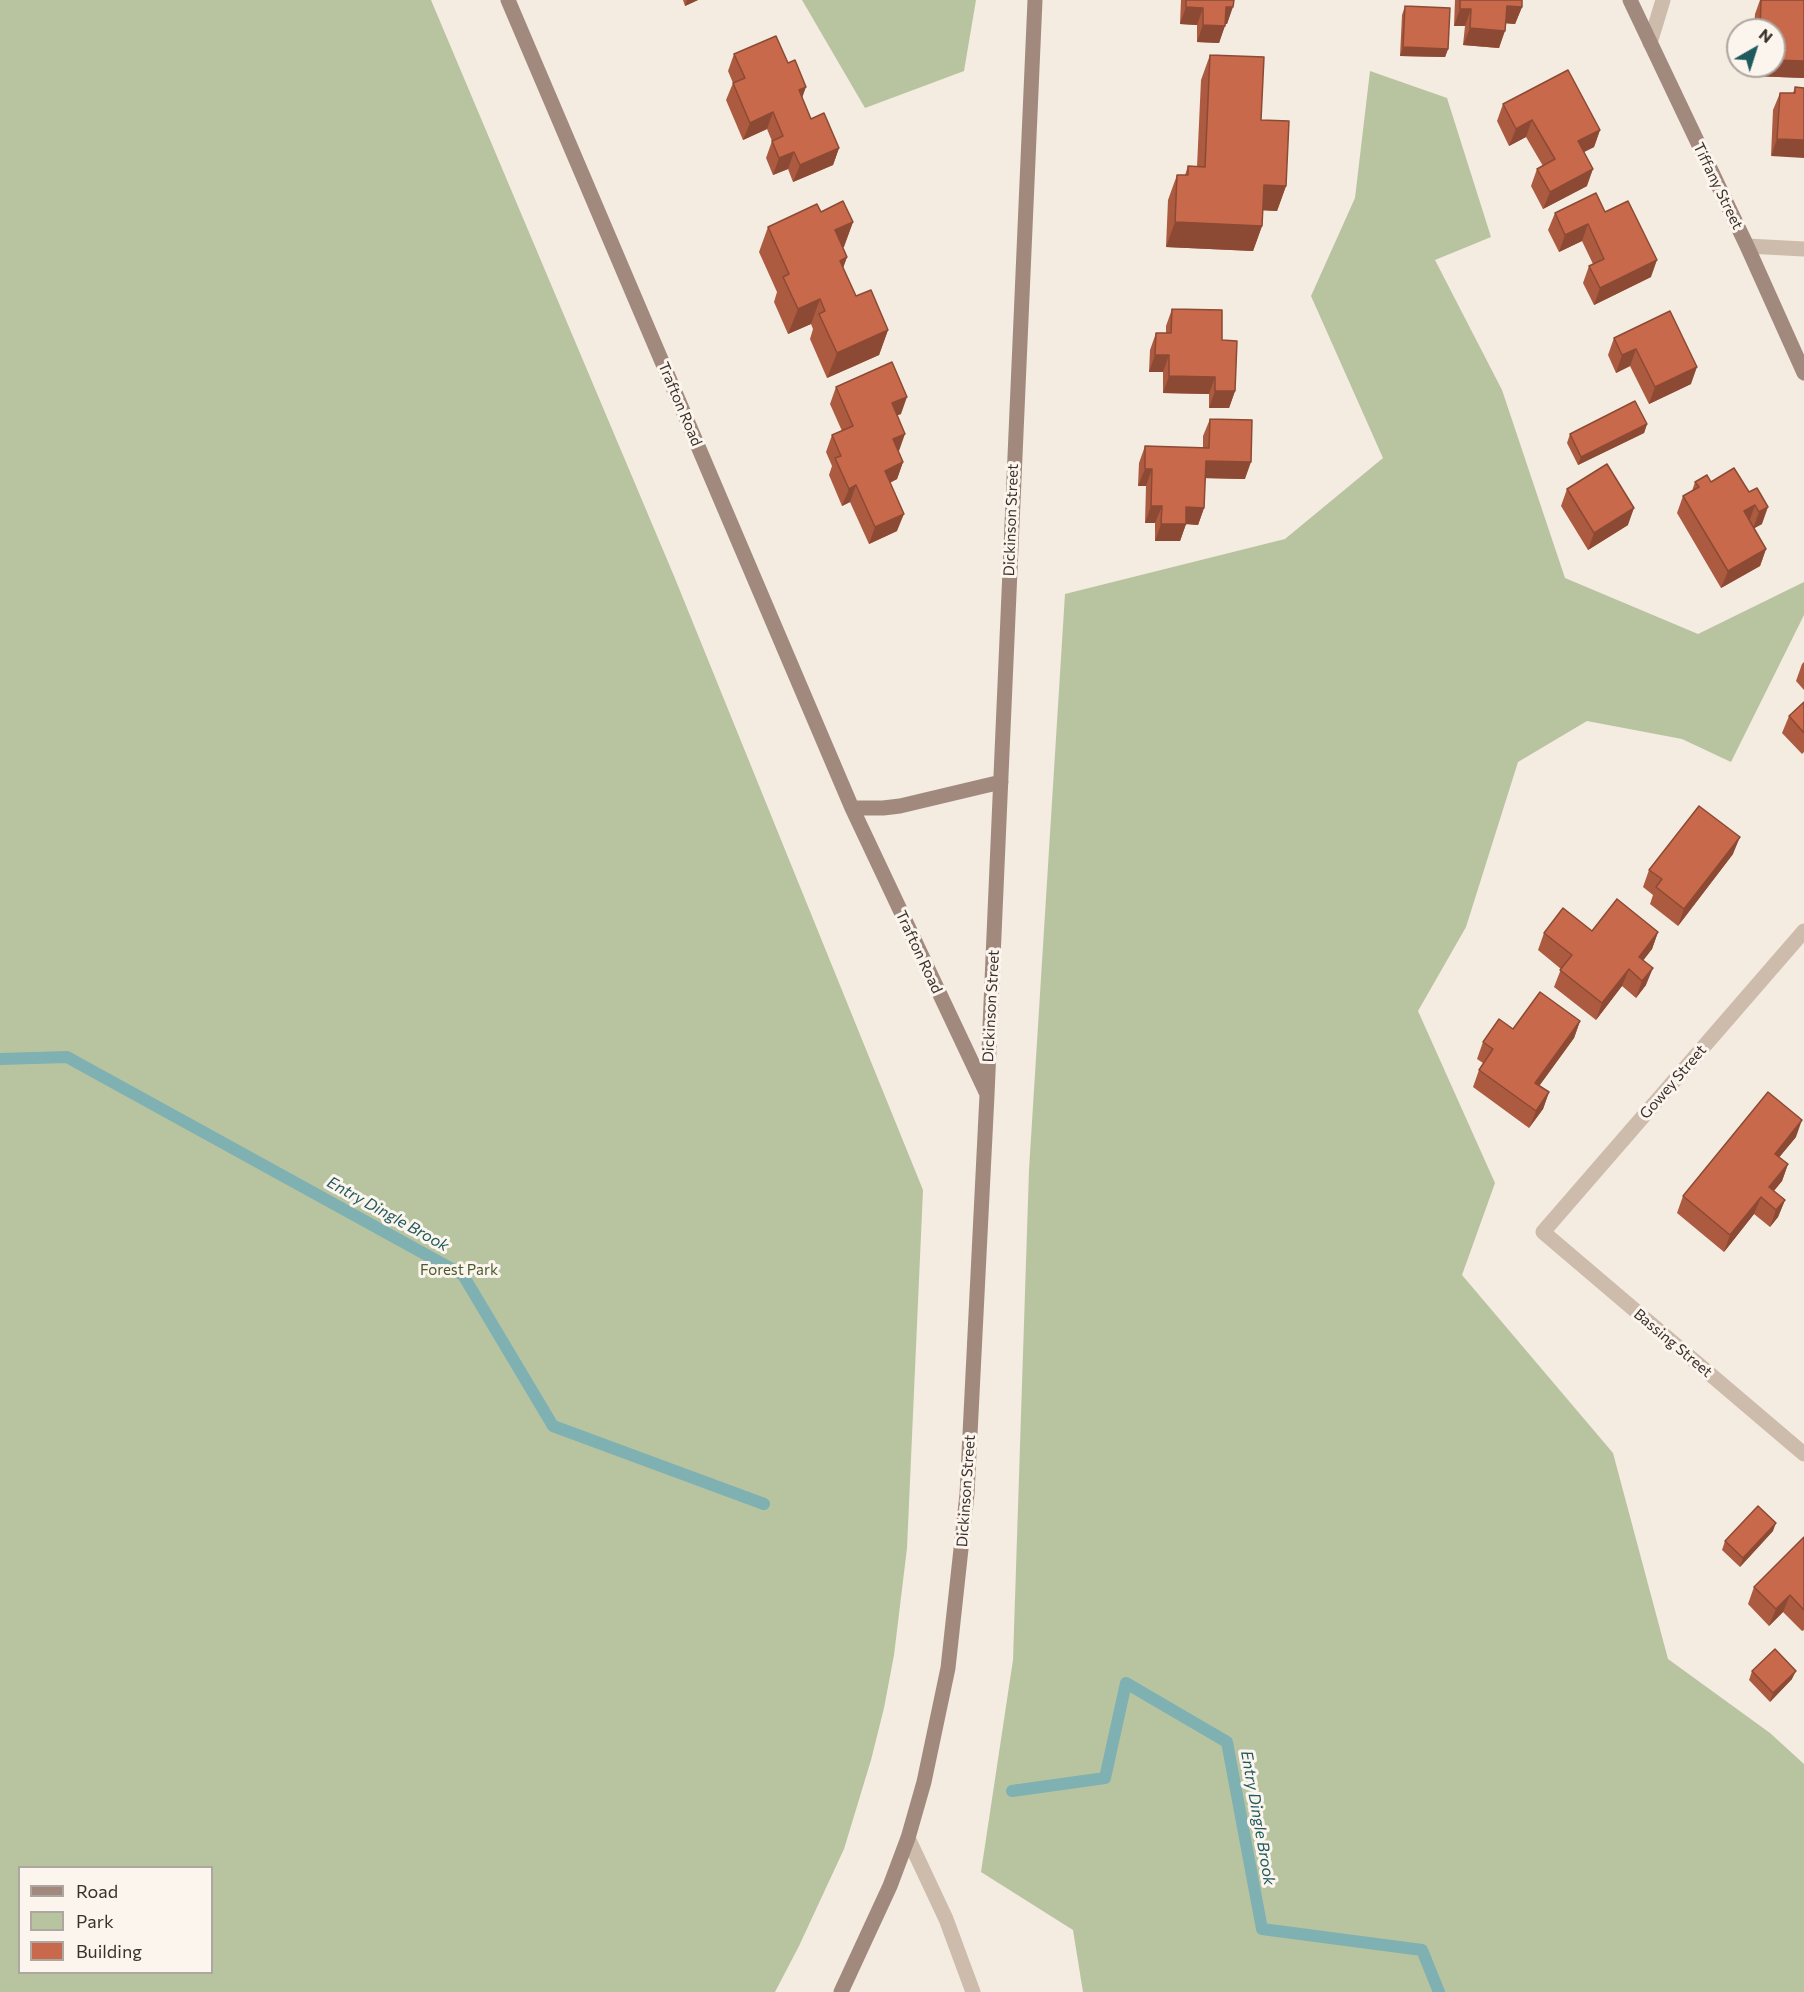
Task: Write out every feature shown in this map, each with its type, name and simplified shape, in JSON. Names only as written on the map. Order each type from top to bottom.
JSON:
[{"type":"main road","name":"Trafton Road","points":[[508,0],[852,808],[987,1095]]},
{"type":"main road","name":"Dickinson Street","points":[[841,1992],[890,1886],[908,1838],[937,1725],[956,1610],[967,1494],[987,1095],[1035,0]]},
{"type":"main road","name":"Tiffany Street","points":[[1630,0],[1747,246],[1804,373]]},
{"type":"main road","points":[[852,808],[900,806],[1001,782]]},
{"type":"street","points":[[1650,43],[1663,0]]},
{"type":"street","points":[[1747,246],[1804,249]]},
{"type":"street","name":"Gowey Street","points":[[1543,1232],[1804,931]]},
{"type":"street","name":"Bassing Street","points":[[1543,1232],[1804,1454]]},
{"type":"street","points":[[908,1838],[946,1919],[973,1992]]},
{"type":"green space","name":"Forest Park","points":[[0,0],[431,0],[674,576],[923,1190],[907,1548],[894,1655],[871,1760],[844,1849],[775,1992],[0,1992]]},
{"type":"green space","points":[[802,0],[976,0],[964,71],[865,108]]},
{"type":"green space","points":[[1370,71],[1447,98],[1491,237],[1435,260],[1502,390],[1565,578],[1698,634],[1804,582],[1804,615],[1731,762],[1682,739],[1587,721],[1518,762],[1466,927],[1418,1011],[1495,1183],[1462,1275],[1613,1453],[1668,1659],[1770,1733],[1804,1764],[1804,1992],[1083,1992],[1073,1930],[981,1872],[1013,1660],[1029,1170],[1065,594],[1285,539],[1383,458],[1311,296],[1355,198]]},
{"type":"building","points":[[1186,0],[1234,0],[1233,7],[1226,7],[1225,26],[1203,25],[1203,8],[1186,7]]},
{"type":"building","points":[[1460,0],[1522,0],[1522,7],[1507,6],[1505,31],[1470,28],[1471,9],[1460,9]]},
{"type":"building","points":[[1761,0],[1804,0],[1804,61],[1786,60],[1786,18],[1760,18]]},
{"type":"building","points":[[1405,6],[1450,8],[1448,49],[1403,47]]},
{"type":"building","points":[[776,36],[788,63],[795,60],[806,87],[799,90],[811,119],[824,113],[839,148],[800,165],[794,152],[779,158],[772,141],[783,136],[773,112],[750,123],[733,83],[745,78],[734,54]]},
{"type":"building","points":[[1210,55],[1264,57],[1261,120],[1289,121],[1286,186],[1264,185],[1262,226],[1175,222],[1177,175],[1188,175],[1188,166],[1205,167]]},
{"type":"building","points":[[1568,70],[1600,130],[1578,141],[1593,169],[1550,192],[1537,169],[1555,159],[1532,120],[1516,129],[1503,104]]},
{"type":"building","points":[[1795,87],[1804,88],[1804,140],[1777,139],[1780,93],[1795,93]]},
{"type":"building","points":[[1596,193],[1605,212],[1628,201],[1657,260],[1600,288],[1589,266],[1604,259],[1588,224],[1565,235],[1555,213]]},
{"type":"building","points":[[843,201],[853,222],[835,230],[847,257],[840,261],[856,296],[871,290],[888,330],[837,353],[819,314],[825,311],[820,299],[798,309],[783,277],[789,274],[768,227],[817,204],[821,212]]},
{"type":"building","points":[[1172,309],[1222,310],[1222,340],[1237,341],[1235,391],[1215,391],[1215,377],[1169,376],[1169,355],[1155,355],[1156,333],[1171,333]]},
{"type":"building","points":[[1670,311],[1697,367],[1655,387],[1636,349],[1622,355],[1614,338]]},
{"type":"building","points":[[892,362],[907,397],[892,403],[905,434],[893,439],[903,462],[885,471],[904,514],[875,527],[856,485],[849,489],[835,458],[841,456],[832,435],[853,426],[836,387]]},
{"type":"building","points":[[1635,401],[1647,424],[1581,457],[1570,434]]},
{"type":"building","points":[[1210,419],[1252,420],[1251,462],[1206,461],[1204,508],[1186,507],[1186,524],[1161,524],[1162,506],[1151,506],[1152,469],[1145,469],[1145,446],[1209,448]]},
{"type":"building","points":[[1607,464],[1634,508],[1594,533],[1567,489]]},
{"type":"building","points":[[1734,468],[1749,492],[1757,488],[1768,507],[1759,512],[1755,505],[1744,511],[1766,549],[1728,571],[1683,496],[1699,487],[1695,482],[1707,475],[1711,482]]},
{"type":"building","points":[[1804,702],[1804,733],[1789,716]]},
{"type":"building","points":[[1699,806],[1740,837],[1684,909],[1656,887],[1662,879],[1649,870]]},
{"type":"building","points":[[1617,899],[1658,932],[1639,957],[1653,968],[1642,981],[1629,969],[1602,1003],[1560,970],[1572,955],[1544,933],[1563,908],[1592,931]]},
{"type":"building","points":[[1540,992],[1580,1021],[1535,1083],[1549,1092],[1536,1111],[1479,1070],[1493,1049],[1483,1042],[1499,1019],[1513,1029]]},
{"type":"building","points":[[1768,1092],[1802,1120],[1775,1154],[1788,1164],[1769,1187],[1785,1200],[1776,1210],[1761,1197],[1730,1235],[1683,1196]]},
{"type":"building","points":[[1758,1506],[1776,1523],[1743,1558],[1725,1541]]},
{"type":"building","points":[[1804,1537],[1804,1610],[1790,1595],[1776,1609],[1754,1587]]},
{"type":"building","points":[[1775,1649],[1796,1671],[1773,1693],[1752,1671]]},
{"type":"waterway","name":"Entry Dingle Brook","points":[[0,1059],[67,1057],[463,1275],[553,1426],[764,1504]]},
{"type":"waterway","name":"Entry Dingle Brook","points":[[1012,1791],[1105,1778],[1126,1683],[1227,1742],[1262,1929],[1422,1950],[1439,1992]]}]
